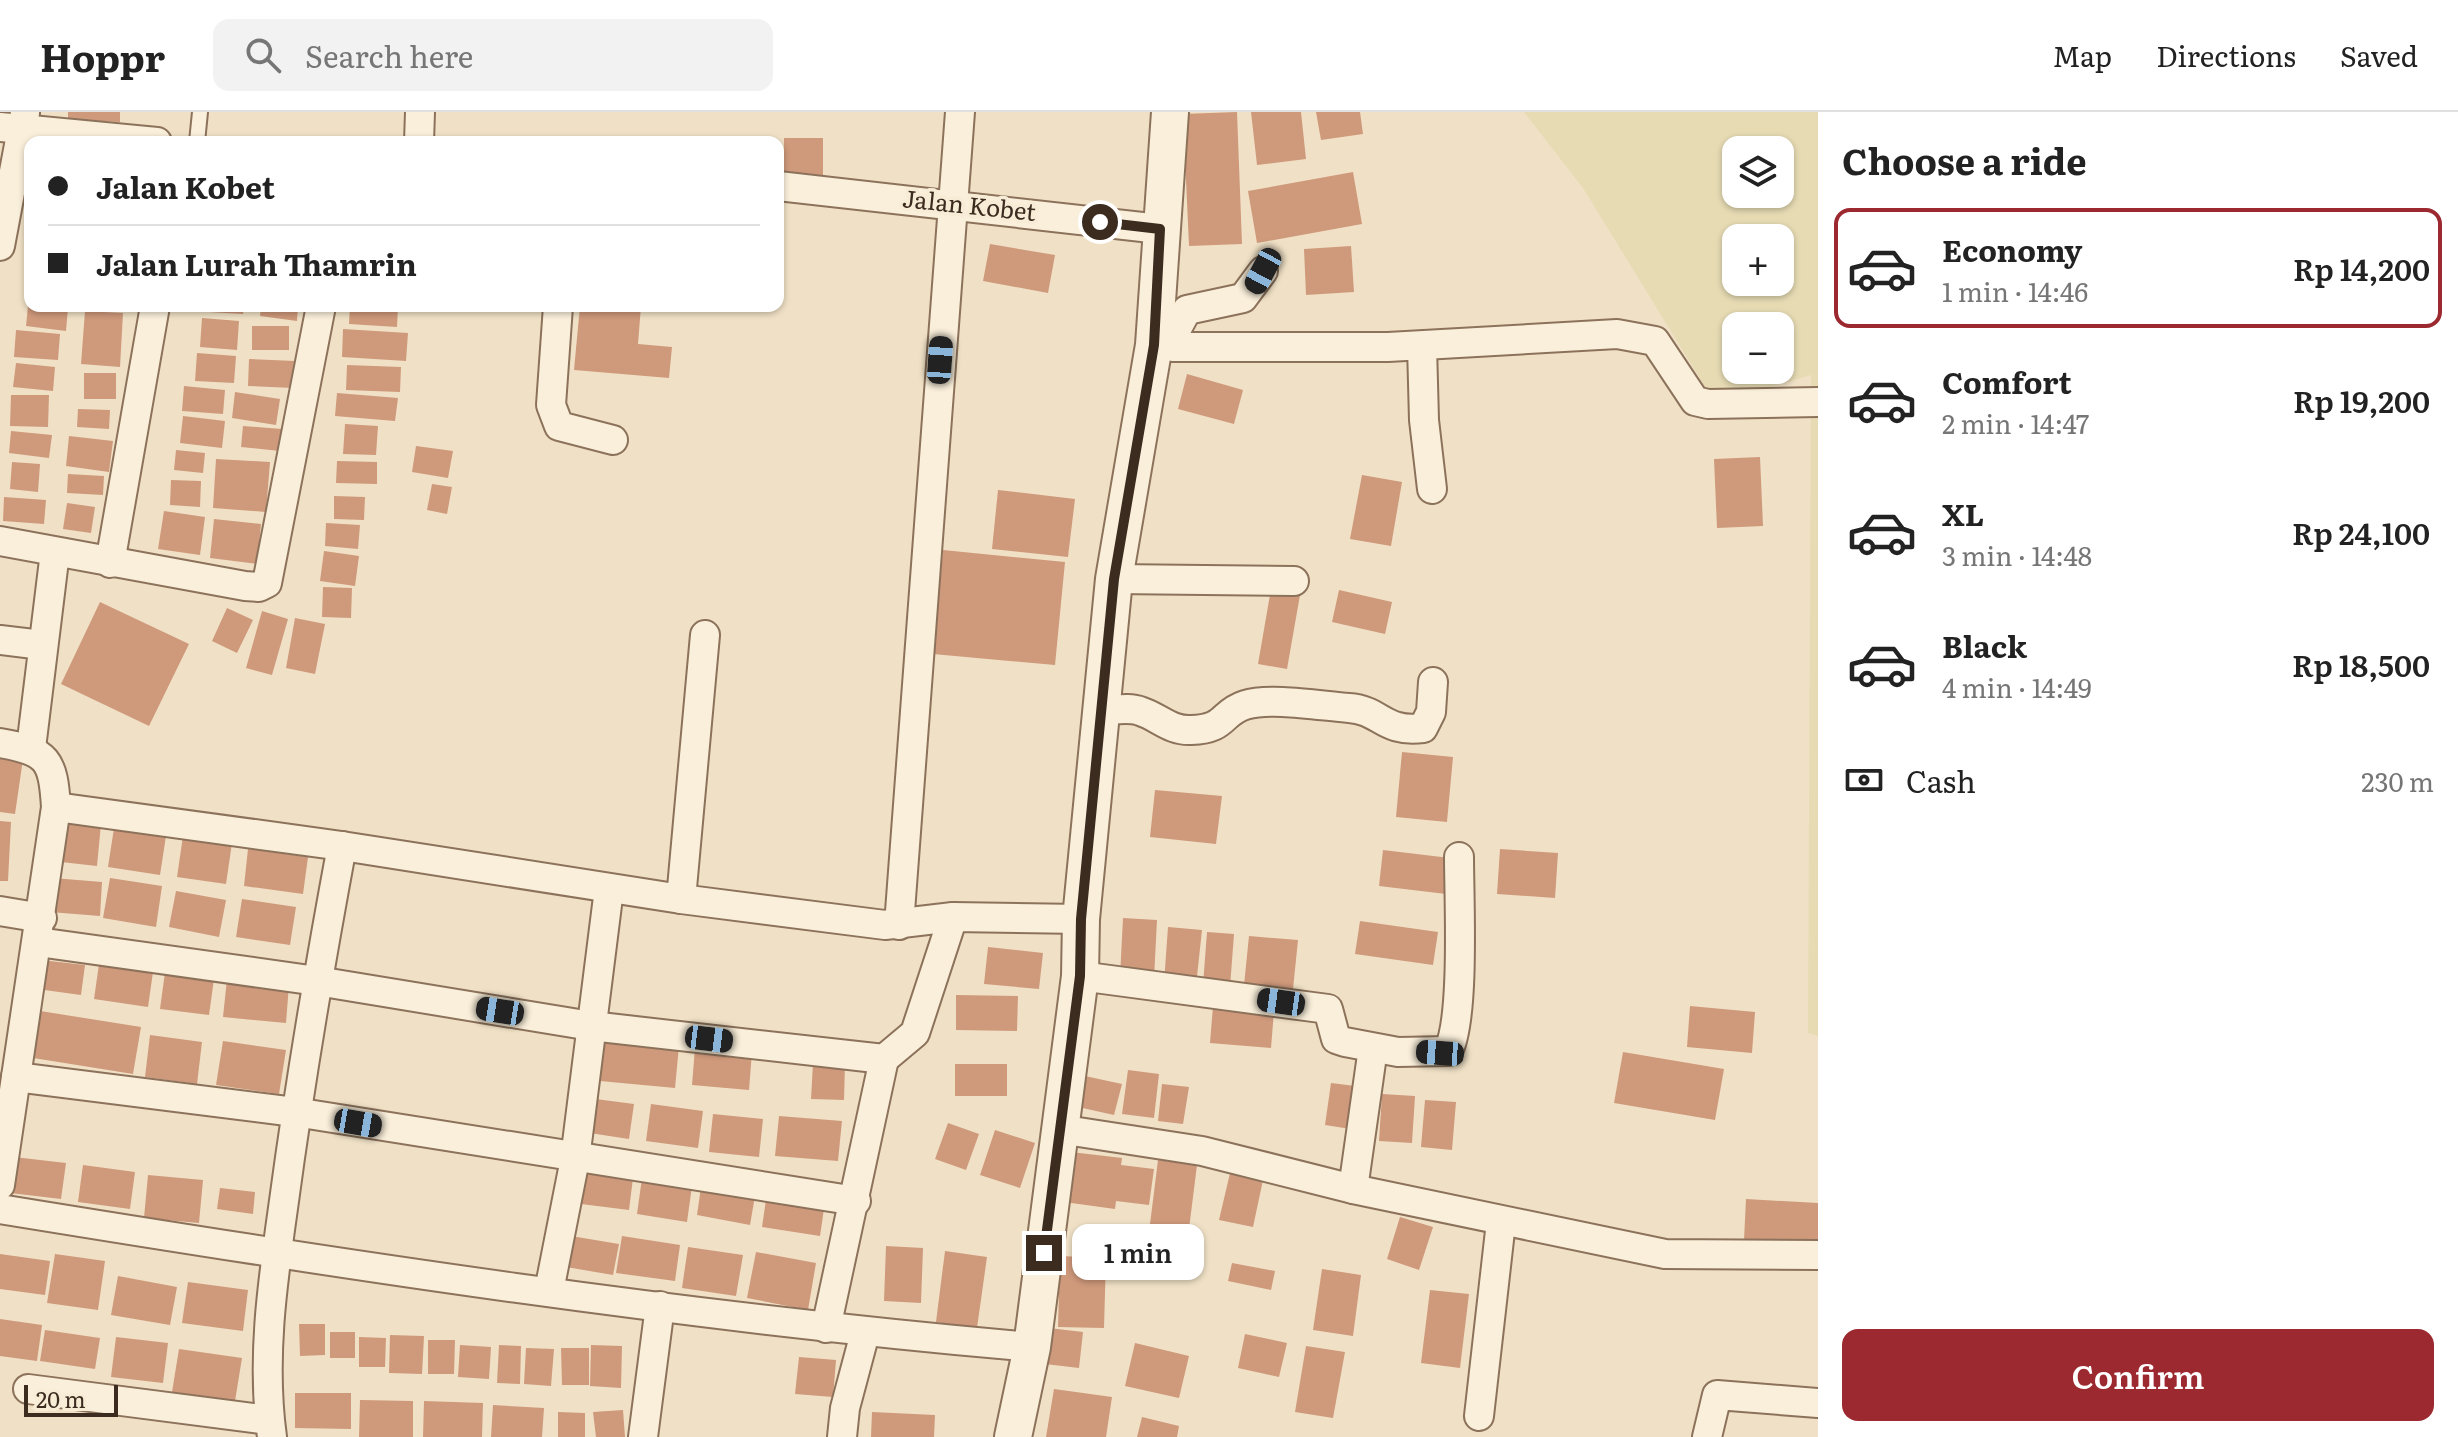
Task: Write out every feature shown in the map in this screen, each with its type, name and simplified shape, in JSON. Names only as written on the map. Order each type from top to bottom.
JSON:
[{"type":"street","points":[[419,136],[420,112]]},
{"type":"street","points":[[899,925],[960,112]]},
{"type":"street","points":[[1013,1437],[1032,1347],[1080,976],[1081,919],[1114,579],[1164,346],[1160,229],[1170,112]]},
{"type":"street","points":[[0,246],[16,123],[112,136]]},
{"type":"street","name":"Jalan Kobet","points":[[784,187],[951,203],[1160,229]]},
{"type":"street","points":[[1164,346],[1187,310],[1243,298],[1263,271]]},
{"type":"street","points":[[110,563],[154,312]]},
{"type":"street","points":[[0,541],[245,586],[259,587],[267,583],[320,312]]},
{"type":"street","points":[[558,312],[551,405],[559,426],[613,440]]},
{"type":"street","points":[[1164,346],[1422,346],[1617,334],[1655,341],[1695,401],[1708,404],[1818,402]]},
{"type":"street","points":[[1422,346],[1424,420],[1432,489]]},
{"type":"street","points":[[31,748],[55,552]]},
{"type":"street","points":[[1114,579],[1294,581]]},
{"type":"street","points":[[681,899],[705,635]]},
{"type":"street","points":[[0,640],[42,645]]},
{"type":"street","points":[[1103,710],[1139,710],[1164,725],[1191,730],[1216,727],[1244,705],[1278,703],[1368,710],[1390,727],[1412,730],[1423,728],[1428,723],[1433,682]]},
{"type":"street","points":[[0,743],[31,748],[46,758],[56,807],[0,1185]]},
{"type":"street","points":[[56,807],[342,846],[609,889],[899,925],[953,917],[1081,919]]},
{"type":"street","points":[[28,1389],[270,1428],[268,1337],[277,1254],[295,1112],[342,846]]},
{"type":"street","points":[[1080,976],[1328,1009],[1333,1016],[1336,1039],[1373,1048],[1448,1051],[1452,1043],[1460,939],[1459,857]]},
{"type":"street","points":[[549,1291],[575,1159],[609,889]]},
{"type":"street","points":[[0,911],[40,930],[317,981],[591,1026],[884,1059]]},
{"type":"street","points":[[826,1328],[856,1201],[884,1059],[915,1033],[953,917]]},
{"type":"street","points":[[1353,1189],[1373,1048]]},
{"type":"street","points":[[16,1077],[295,1112],[575,1159],[856,1201]]},
{"type":"street","points":[[1059,1129],[1202,1151],[1501,1222],[1665,1254],[1818,1255]]},
{"type":"street","points":[[0,1209],[277,1254],[660,1306],[865,1333],[1032,1347]]},
{"type":"street","points":[[1479,1416],[1501,1222]]},
{"type":"street","points":[[643,1437],[660,1306]]},
{"type":"street","points":[[842,1437],[845,1408],[865,1333]]},
{"type":"street","points":[[1707,1437],[1717,1395],[1818,1403]]},
{"type":"lane","points":[[198,136],[200,112]]},
{"type":"shaded area","points":[[1524,112],[1818,112],[1818,1036],[1808,1033],[1811,375],[1794,380],[1794,312],[1722,312],[1722,384],[1780,384],[1715,403],[1583,188]]},
{"type":"building","points":[[68,112],[120,112],[120,122],[68,120]]},
{"type":"building","points":[[1237,112],[1242,244],[1189,246],[1183,114]]},
{"type":"building","points":[[1251,112],[1301,112],[1306,159],[1257,165]]},
{"type":"building","points":[[1316,112],[1360,112],[1363,134],[1321,140]]},
{"type":"building","points":[[784,138],[823,138],[823,177],[784,177]]},
{"type":"building","points":[[1353,172],[1362,224],[1257,243],[1248,191]]},
{"type":"building","points":[[990,244],[1055,255],[1048,293],[983,281]]},
{"type":"building","points":[[1351,246],[1354,292],[1306,295],[1304,249]]},
{"type":"building","points":[[27,312],[68,312],[66,331],[26,326]]},
{"type":"building","points":[[85,312],[123,313],[120,367],[81,364]]},
{"type":"building","points":[[260,312],[298,312],[297,321],[260,316]]},
{"type":"building","points":[[350,312],[398,312],[397,327],[349,324]]},
{"type":"building","points":[[579,312],[641,312],[638,344],[672,347],[669,378],[574,370]]},
{"type":"building","points":[[202,318],[239,321],[237,350],[200,347]]},
{"type":"building","points":[[252,326],[289,326],[289,350],[252,350]]},
{"type":"building","points":[[343,329],[408,333],[406,361],[342,357]]},
{"type":"building","points":[[16,330],[60,334],[58,360],[14,357]]},
{"type":"building","points":[[197,353],[236,356],[234,383],[195,381]]},
{"type":"building","points":[[249,359],[295,361],[293,388],[248,386]]},
{"type":"building","points":[[16,363],[55,367],[53,391],[13,387]]},
{"type":"building","points":[[347,365],[401,367],[400,392],[346,390]]},
{"type":"building","points":[[84,373],[116,373],[116,399],[84,399]]},
{"type":"building","points":[[1187,374],[1243,390],[1234,424],[1178,409]]},
{"type":"building","points":[[184,386],[225,390],[223,414],[182,411]]},
{"type":"building","points":[[235,392],[280,399],[276,425],[232,418]]},
{"type":"building","points":[[337,393],[398,398],[395,421],[335,416]]},
{"type":"building","points":[[11,395],[49,395],[48,427],[10,426]]},
{"type":"building","points":[[78,409],[110,410],[109,429],[77,427]]},
{"type":"building","points":[[183,416],[225,421],[222,448],[180,443]]},
{"type":"building","points":[[345,424],[378,426],[376,455],[343,454]]},
{"type":"building","points":[[243,426],[282,429],[280,451],[241,447]]},
{"type":"building","points":[[11,431],[52,435],[49,458],[9,453]]},
{"type":"building","points":[[69,436],[113,441],[109,472],[66,466]]},
{"type":"building","points":[[416,446],[453,451],[448,478],[412,472]]},
{"type":"building","points":[[176,450],[205,453],[203,473],[174,470]]},
{"type":"building","points":[[1760,457],[1763,526],[1717,528],[1714,459]]},
{"type":"building","points":[[216,459],[270,462],[266,512],[213,508]]},
{"type":"building","points":[[337,461],[377,462],[377,484],[336,483]]},
{"type":"building","points":[[12,462],[40,464],[38,492],[10,489]]},
{"type":"building","points":[[68,474],[104,476],[103,495],[67,493]]},
{"type":"building","points":[[1362,475],[1402,482],[1391,546],[1350,539]]},
{"type":"building","points":[[171,480],[201,481],[200,507],[170,505]]},
{"type":"building","points":[[432,484],[452,487],[447,514],[427,510]]},
{"type":"building","points":[[998,490],[1075,499],[1068,557],[992,549]]},
{"type":"building","points":[[334,496],[365,497],[364,520],[334,519]]},
{"type":"building","points":[[4,497],[46,500],[44,524],[3,521]]},
{"type":"building","points":[[67,503],[95,507],[91,533],[63,529]]},
{"type":"building","points":[[164,511],[205,517],[200,555],[158,549]]},
{"type":"building","points":[[214,519],[261,524],[257,564],[210,558]]},
{"type":"building","points":[[326,523],[360,525],[358,549],[325,546]]},
{"type":"building","points":[[943,550],[1065,562],[1055,665],[933,654]]},
{"type":"building","points":[[324,551],[359,556],[355,586],[320,581]]},
{"type":"building","points":[[323,587],[352,588],[351,618],[322,617]]},
{"type":"building","points":[[1271,589],[1300,595],[1287,669],[1258,664]]},
{"type":"building","points":[[1339,590],[1392,602],[1385,634],[1332,622]]},
{"type":"building","points":[[100,602],[189,644],[149,726],[61,684]]},
{"type":"building","points":[[227,608],[253,620],[237,653],[212,641]]},
{"type":"building","points":[[262,611],[288,619],[272,675],[246,668]]},
{"type":"building","points":[[295,618],[325,624],[315,674],[286,668]]},
{"type":"building","points":[[1402,752],[1453,757],[1447,822],[1396,817]]},
{"type":"building","points":[[0,756],[23,759],[15,814],[0,812]]},
{"type":"building","points":[[1155,790],[1222,796],[1216,844],[1150,837]]},
{"type":"building","points":[[57,819],[101,824],[97,866],[52,861]]},
{"type":"building","points":[[0,821],[11,822],[8,881],[0,881]]},
{"type":"building","points":[[114,828],[166,836],[160,875],[108,867]]},
{"type":"building","points":[[183,836],[232,843],[226,884],[177,877]]},
{"type":"building","points":[[248,849],[308,857],[303,894],[244,886]]},
{"type":"building","points":[[1500,849],[1558,853],[1555,898],[1497,894]]},
{"type":"building","points":[[1383,850],[1450,858],[1446,894],[1379,886]]},
{"type":"building","points":[[53,878],[102,882],[100,916],[50,912]]},
{"type":"building","points":[[110,878],[162,886],[156,927],[103,918]]},
{"type":"building","points":[[176,891],[226,900],[219,937],[169,927]]},
{"type":"building","points":[[242,899],[296,907],[290,945],[236,937]]},
{"type":"building","points":[[1123,918],[1157,920],[1154,979],[1120,977]]},
{"type":"building","points":[[1360,921],[1438,932],[1433,965],[1355,954]]},
{"type":"building","points":[[1168,927],[1202,930],[1196,986],[1164,983]]},
{"type":"building","points":[[1207,932],[1234,934],[1230,987],[1203,985]]},
{"type":"building","points":[[1249,936],[1298,940],[1292,999],[1243,995]]},
{"type":"building","points":[[988,947],[1043,953],[1039,989],[984,984]]},
{"type":"building","points":[[41,960],[85,965],[81,995],[37,989]]},
{"type":"building","points":[[99,964],[153,972],[148,1007],[94,999]]},
{"type":"building","points":[[165,972],[214,979],[209,1015],[160,1009]]},
{"type":"building","points":[[227,979],[289,985],[286,1023],[223,1017]]},
{"type":"building","points":[[956,995],[1018,996],[1017,1031],[956,1030]]},
{"type":"building","points":[[1213,1006],[1274,1011],[1271,1048],[1210,1043]]},
{"type":"building","points":[[1690,1006],[1755,1012],[1752,1053],[1687,1047]]},
{"type":"building","points":[[34,1010],[141,1027],[133,1074],[27,1057]]},
{"type":"building","points":[[150,1035],[202,1042],[197,1084],[145,1077]]},
{"type":"building","points":[[604,1039],[679,1046],[675,1088],[600,1081]]},
{"type":"building","points":[[223,1041],[286,1050],[279,1094],[216,1085]]},
{"type":"building","points":[[695,1048],[752,1052],[749,1090],[692,1085]]},
{"type":"building","points":[[1623,1052],[1724,1069],[1715,1120],[1614,1103]]},
{"type":"building","points":[[813,1063],[845,1064],[844,1100],[811,1099]]},
{"type":"building","points":[[955,1064],[1007,1064],[1007,1096],[955,1096]]},
{"type":"building","points":[[1128,1070],[1159,1074],[1154,1118],[1122,1114]]},
{"type":"building","points":[[1085,1076],[1122,1084],[1114,1115],[1078,1107]]},
{"type":"building","points":[[1331,1083],[1363,1087],[1357,1130],[1325,1125]]},
{"type":"building","points":[[1162,1084],[1189,1087],[1183,1124],[1158,1121]]},
{"type":"building","points":[[1382,1094],[1415,1096],[1412,1143],[1379,1141]]},
{"type":"building","points":[[588,1098],[634,1104],[629,1139],[583,1132]]},
{"type":"building","points":[[1425,1100],[1456,1102],[1452,1150],[1421,1147]]},
{"type":"building","points":[[651,1104],[703,1111],[698,1148],[646,1141]]},
{"type":"building","points":[[713,1114],[763,1119],[759,1157],[709,1152]]},
{"type":"building","points":[[779,1116],[842,1121],[838,1161],[775,1156]]},
{"type":"building","points":[[948,1123],[979,1134],[966,1170],[935,1159]]},
{"type":"building","points":[[995,1130],[1035,1143],[1020,1188],[980,1175]]},
{"type":"building","points":[[1071,1152],[1122,1158],[1121,1165],[1154,1169],[1149,1205],[1116,1201],[1115,1209],[1064,1202]]},
{"type":"building","points":[[14,1157],[66,1163],[61,1199],[10,1193]]},
{"type":"building","points":[[1158,1160],[1197,1165],[1188,1237],[1149,1232]]},
{"type":"building","points":[[83,1165],[135,1172],[130,1209],[78,1202]]},
{"type":"building","points":[[577,1170],[633,1178],[629,1210],[573,1203]]},
{"type":"building","points":[[1230,1173],[1263,1180],[1253,1227],[1219,1220]]},
{"type":"building","points":[[148,1175],[203,1180],[199,1223],[144,1218]]},
{"type":"building","points":[[642,1178],[692,1186],[687,1222],[637,1214]]},
{"type":"building","points":[[701,1187],[755,1196],[750,1225],[697,1215]]},
{"type":"building","points":[[220,1188],[255,1192],[253,1214],[217,1209]]},
{"type":"building","points":[[767,1193],[825,1202],[820,1236],[762,1227]]},
{"type":"building","points":[[1746,1199],[1818,1203],[1818,1244],[1744,1240]]},
{"type":"building","points":[[1400,1217],[1433,1227],[1419,1270],[1387,1259]]},
{"type":"building","points":[[571,1236],[619,1244],[613,1275],[566,1267]]},
{"type":"building","points":[[622,1236],[680,1245],[675,1281],[616,1273]]},
{"type":"building","points":[[886,1246],[923,1248],[921,1303],[884,1301]]},
{"type":"building","points":[[688,1247],[743,1255],[736,1296],[682,1288]]},
{"type":"building","points":[[945,1251],[987,1257],[977,1328],[936,1322]]},
{"type":"building","points":[[756,1252],[816,1263],[808,1310],[747,1298]]},
{"type":"building","points":[[0,1254],[50,1261],[45,1295],[0,1289]]},
{"type":"building","points":[[55,1254],[105,1261],[98,1310],[47,1303]]},
{"type":"building","points":[[1060,1256],[1106,1258],[1104,1328],[1058,1327]]},
{"type":"building","points":[[1232,1263],[1275,1271],[1271,1290],[1228,1281]]},
{"type":"building","points":[[1322,1269],[1361,1275],[1353,1336],[1313,1330]]},
{"type":"building","points":[[118,1276],[177,1287],[170,1325],[111,1315]]},
{"type":"building","points":[[188,1282],[248,1290],[243,1331],[182,1323]]},
{"type":"building","points":[[1430,1290],[1469,1294],[1460,1368],[1421,1363]]},
{"type":"building","points":[[0,1319],[42,1325],[37,1361],[0,1356]]},
{"type":"building","points":[[299,1324],[325,1324],[325,1355],[300,1356]]},
{"type":"building","points":[[1049,1328],[1083,1332],[1079,1368],[1045,1364]]},
{"type":"building","points":[[45,1330],[100,1338],[95,1369],[40,1361]]},
{"type":"building","points":[[330,1332],[355,1332],[355,1358],[330,1358]]},
{"type":"building","points":[[1245,1334],[1287,1343],[1279,1377],[1238,1368]]},
{"type":"building","points":[[390,1335],[424,1336],[422,1374],[389,1373]]},
{"type":"building","points":[[116,1337],[168,1343],[163,1383],[111,1377]]},
{"type":"building","points":[[359,1337],[386,1338],[385,1367],[359,1367]]},
{"type":"building","points":[[428,1340],[455,1340],[454,1374],[428,1374]]},
{"type":"building","points":[[1135,1343],[1189,1356],[1179,1398],[1125,1386]]},
{"type":"building","points":[[460,1345],[491,1347],[489,1379],[458,1377]]},
{"type":"building","points":[[499,1345],[521,1346],[520,1384],[497,1383]]},
{"type":"building","points":[[591,1345],[622,1346],[621,1388],[590,1386]]},
{"type":"building","points":[[1306,1346],[1345,1352],[1333,1418],[1295,1412]]},
{"type":"building","points":[[526,1348],[554,1349],[551,1386],[524,1384]]},
{"type":"building","points":[[561,1348],[589,1348],[589,1385],[562,1385]]},
{"type":"building","points":[[179,1349],[242,1358],[235,1401],[172,1392]]},
{"type":"building","points":[[799,1357],[836,1360],[833,1397],[795,1394]]},
{"type":"building","points":[[1054,1389],[1112,1397],[1106,1437],[1046,1437]]},
{"type":"building","points":[[295,1393],[351,1393],[351,1429],[295,1428]]},
{"type":"building","points":[[360,1400],[413,1401],[413,1437],[359,1437]]},
{"type":"building","points":[[424,1401],[483,1403],[482,1437],[423,1437]]},
{"type":"building","points":[[493,1405],[544,1408],[542,1437],[491,1437]]},
{"type":"building","points":[[623,1410],[625,1437],[596,1437],[593,1412]]},
{"type":"building","points":[[558,1412],[585,1413],[585,1437],[558,1437]]},
{"type":"building","points":[[872,1412],[935,1415],[934,1437],[871,1437]]},
{"type":"building","points":[[1142,1417],[1179,1426],[1177,1437],[1137,1437]]},
{"type":"route","points":[[1044,1253],[1080,976],[1081,919],[1114,579],[1154,345],[1156,316],[1160,229],[1100,222]]}]
